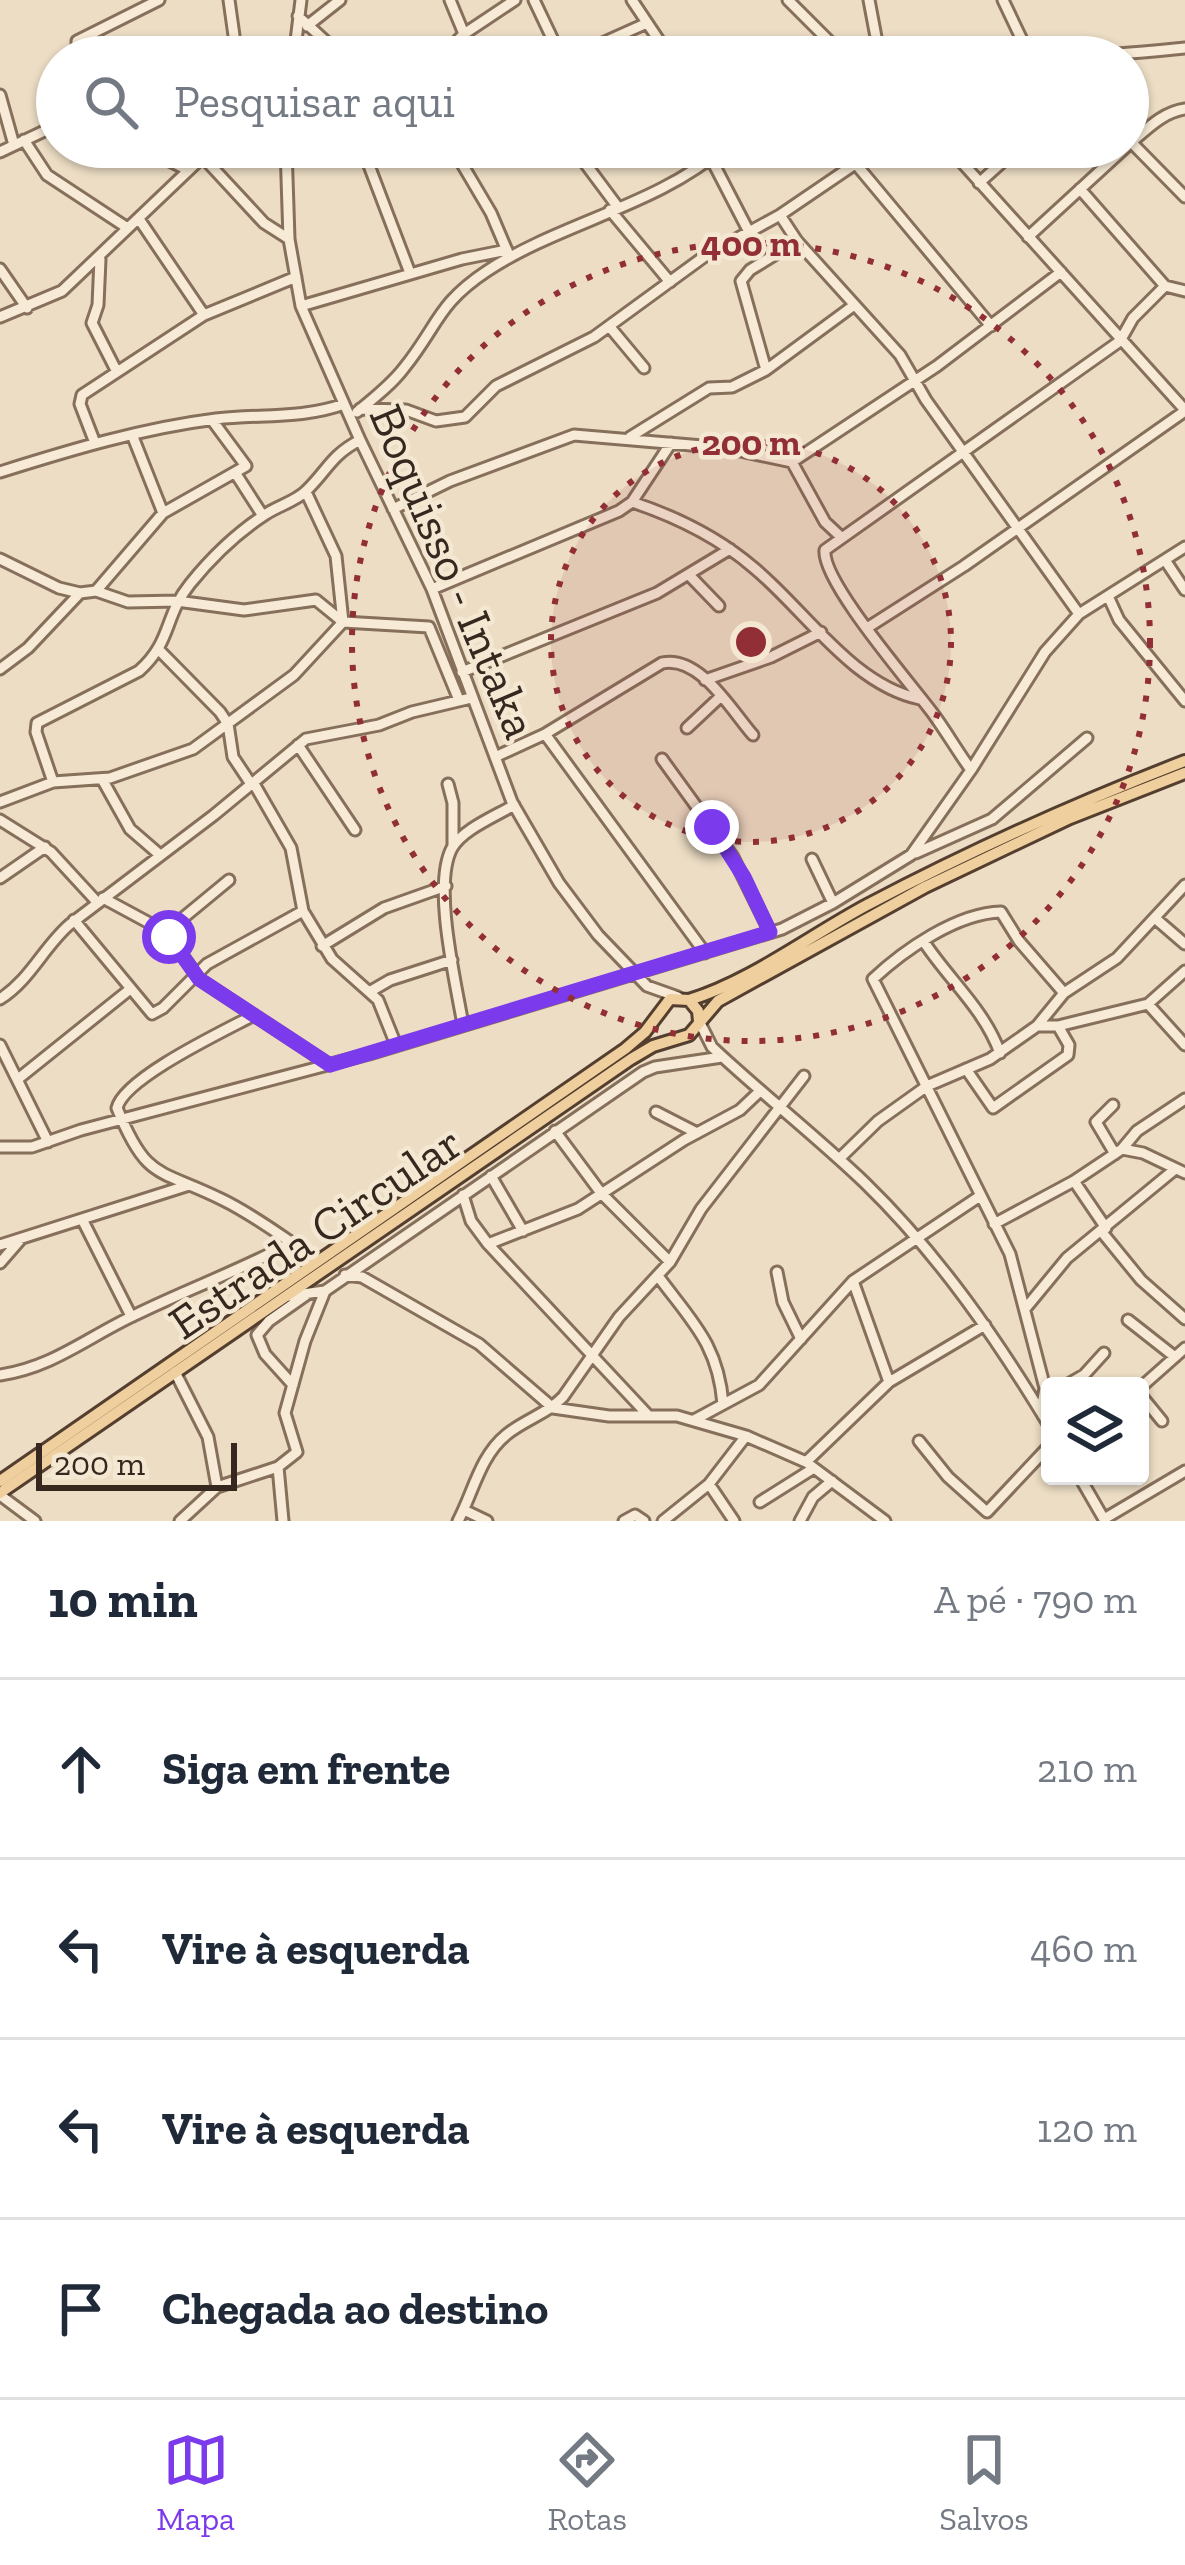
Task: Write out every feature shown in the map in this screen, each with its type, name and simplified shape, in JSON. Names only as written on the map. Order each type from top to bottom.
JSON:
[{"type":"main road","points":[[1185,760],[1066,807],[869,904],[716,989],[670,999],[658,1016],[664,1032],[680,1037],[694,1031],[718,1001],[925,887],[1070,818],[1185,773]]},
{"type":"main road","points":[[686,999],[698,1011],[699,1021]]},
{"type":"main road","name":"Estrada Circular","points":[[0,1480],[625,1049],[658,1016]]},
{"type":"main road","name":"Estrada Circular","points":[[0,1494],[632,1059],[680,1037]]},
{"type":"street","points":[[87,36],[159,0]]},
{"type":"street","points":[[229,0],[234,36]]},
{"type":"street","points":[[296,36],[301,0]]},
{"type":"street","points":[[307,26],[340,0]]},
{"type":"street","points":[[450,0],[462,36],[515,0]]},
{"type":"street","points":[[534,0],[551,36]]},
{"type":"street","points":[[632,0],[656,36]]},
{"type":"street","points":[[788,0],[824,36]]},
{"type":"street","points":[[869,0],[876,36]]},
{"type":"street","points":[[1003,0],[1020,36]]},
{"type":"street","points":[[298,16],[321,36]]},
{"type":"street","points":[[618,36],[647,23]]},
{"type":"street","points":[[1149,52],[1185,48]]},
{"type":"street","points":[[0,95],[19,143],[36,162]]},
{"type":"street","points":[[1149,127],[1174,110],[1185,109]]},
{"type":"street","points":[[0,152],[36,135]]},
{"type":"street","points":[[1149,164],[1185,197]]},
{"type":"street","points":[[41,168],[126,227]]},
{"type":"street","points":[[213,168],[263,223],[290,239]]},
{"type":"street","name":"Boquisso - Intaka","points":[[287,168],[290,239],[301,306],[432,589],[462,672],[465,699],[514,805],[559,884],[647,986]]},
{"type":"street","points":[[370,168],[410,273]]},
{"type":"street","points":[[464,168],[509,254]]},
{"type":"street","points":[[587,168],[670,282]]},
{"type":"street","points":[[301,306],[410,273],[509,254],[694,168]]},
{"type":"street","points":[[714,168],[749,232]]},
{"type":"street","points":[[361,409],[406,410],[436,421],[464,417],[496,386],[609,326],[705,256],[780,215],[848,168]]},
{"type":"street","points":[[859,168],[991,326]]},
{"type":"street","points":[[867,628],[1185,411],[966,168]]},
{"type":"street","points":[[979,183],[996,168]]},
{"type":"street","points":[[1028,237],[1103,168]]},
{"type":"street","points":[[0,317],[62,291],[187,169]]},
{"type":"street","points":[[1080,189],[1165,286],[1185,291]]},
{"type":"street","points":[[780,215],[797,242],[900,355],[1079,614]]},
{"type":"street","points":[[140,218],[204,315]]},
{"type":"street","points":[[766,370],[741,281],[797,242]]},
{"type":"street","points":[[350,417],[404,368],[449,300],[509,254]]},
{"type":"street","points":[[100,258],[98,305],[92,323],[117,372]]},
{"type":"street","points":[[0,269],[27,308]]},
{"type":"street","points":[[393,509],[450,481],[565,437],[630,437],[726,448],[792,462],[991,326],[1061,272]]},
{"type":"street","points":[[95,443],[80,400],[204,315],[296,277]]},
{"type":"street","points":[[971,770],[867,628],[824,560],[825,550],[1120,341],[1132,318],[1165,286]]},
{"type":"street","points":[[630,437],[709,388],[733,387],[766,370],[853,306]]},
{"type":"street","points":[[609,326],[644,368]]},
{"type":"street","points":[[0,472],[95,443],[212,420],[299,414],[344,404]]},
{"type":"street","points":[[96,591],[163,513],[236,474],[245,464],[212,420]]},
{"type":"street","points":[[134,437],[163,513]]},
{"type":"street","points":[[53,782],[37,723],[139,670],[160,651],[177,602],[208,563],[263,516],[306,492],[327,462],[360,440]]},
{"type":"street","points":[[432,589],[586,527],[632,502],[671,443]]},
{"type":"street","points":[[792,462],[825,523],[841,537]]},
{"type":"street","points":[[236,474],[263,516]]},
{"type":"street","points":[[0,802],[53,782],[102,778],[193,749],[294,675],[343,622],[337,556],[306,492]]},
{"type":"street","points":[[632,502],[678,519],[730,548],[865,672],[922,700]]},
{"type":"street","points":[[911,855],[1045,652],[1079,614],[1185,547]]},
{"type":"street","points":[[462,672],[637,602],[690,576],[730,548]]},
{"type":"street","points":[[0,559],[48,584],[80,593],[96,591],[128,602],[244,610],[316,600],[343,622],[429,627],[465,699],[379,725],[315,735],[298,745],[74,920],[50,943],[30,974],[0,999]]},
{"type":"street","points":[[1165,560],[1185,590]]},
{"type":"street","points":[[690,576],[719,606]]},
{"type":"street","points":[[0,669],[28,648],[80,593]]},
{"type":"street","points":[[1108,596],[1119,620],[1185,701]]},
{"type":"street","points":[[705,680],[771,657],[820,632]]},
{"type":"street","points":[[160,651],[228,724],[233,758],[291,848],[303,911],[322,946],[371,991],[396,1046]]},
{"type":"street","points":[[495,757],[545,734],[662,663],[680,661],[705,680],[753,735]]},
{"type":"street","points":[[687,728],[720,698]]},
{"type":"street","points":[[545,734],[705,952]]},
{"type":"street","points":[[0,1148],[25,1149],[330,1065],[770,932],[833,903],[911,855],[992,819],[1087,738]]},
{"type":"street","points":[[298,745],[322,774],[355,830]]},
{"type":"street","points":[[662,759],[733,857],[770,932]]},
{"type":"street","points":[[102,778],[130,829],[160,855]]},
{"type":"street","points":[[448,784],[453,845],[446,886],[463,1025]]},
{"type":"street","points":[[453,845],[514,805]]},
{"type":"street","points":[[0,820],[45,848],[100,900],[166,932],[194,974],[330,1065]]},
{"type":"street","points":[[0,878],[45,848]]},
{"type":"street","points":[[812,859],[833,903]]},
{"type":"street","points":[[166,932],[229,880]]},
{"type":"street","points":[[839,1159],[878,1120],[927,1085],[1000,1053],[1037,1026],[1064,993],[1117,958],[1185,885]]},
{"type":"street","points":[[322,946],[384,908],[446,886]]},
{"type":"street","points":[[74,920],[129,990],[157,1013],[194,974],[303,911]]},
{"type":"street","points":[[1043,1377],[1010,1254],[873,979],[966,919],[1001,912],[1064,993]]},
{"type":"street","points":[[1156,919],[1185,944]]},
{"type":"street","points":[[924,942],[983,1015],[1000,1053]]},
{"type":"street","points":[[371,991],[452,960]]},
{"type":"street","points":[[1037,1026],[1058,1026],[1148,1004],[1185,971]]},
{"type":"street","points":[[647,986],[686,999]]},
{"type":"street","points":[[647,986],[658,1016]]},
{"type":"street","points":[[18,1079],[129,990]]},
{"type":"street","points":[[1148,1004],[1185,1045]]},
{"type":"street","points":[[254,1016],[172,1058],[116,1101],[137,1152],[162,1176],[223,1199],[318,1260]]},
{"type":"street","points":[[699,1021],[712,1047],[839,1159],[917,1240],[985,1325],[1041,1412]]},
{"type":"street","points":[[966,1069],[993,1108],[1069,1055],[1058,1026]]},
{"type":"street","points":[[680,1037],[712,1047]]},
{"type":"street","points":[[0,1045],[48,1142]]},
{"type":"street","points":[[286,1296],[325,1291],[655,1066],[722,1057]]},
{"type":"street","points":[[487,1521],[461,1516],[493,1449],[529,1420],[553,1408],[628,1306],[670,1262],[701,1209],[804,1076]]},
{"type":"street","points":[[488,1244],[578,1209],[740,1110],[760,1091]]},
{"type":"street","points":[[994,1224],[1074,1181],[1185,1099]]},
{"type":"street","points":[[1025,1309],[1066,1258],[1180,1172],[1143,1153],[1118,1151],[1096,1122],[1113,1105]]},
{"type":"street","points":[[656,1112],[697,1133]]},
{"type":"street","points":[[555,1131],[601,1193],[670,1262]]},
{"type":"street","points":[[491,1176],[524,1231]]},
{"type":"street","points":[[1074,1181],[1141,1280],[1185,1318]]},
{"type":"street","points":[[0,1245],[188,1186]]},
{"type":"street","points":[[464,1195],[471,1222],[488,1244],[647,1414]]},
{"type":"street","points":[[694,1420],[772,1375],[854,1281],[980,1196]]},
{"type":"street","points":[[83,1221],[131,1316]]},
{"type":"street","points":[[0,1263],[20,1240]]},
{"type":"street","points":[[1,1372],[66,1356],[131,1316],[291,1243]]},
{"type":"street","points":[[359,1265],[362,1277]]},
{"type":"street","points":[[777,1272],[783,1302],[801,1339]]},
{"type":"street","points":[[345,1275],[362,1277],[479,1344],[553,1408],[694,1420],[746,1436],[810,1465],[885,1521]]},
{"type":"street","points":[[658,1276],[713,1351],[723,1404]]},
{"type":"street","points":[[854,1281],[889,1382]]},
{"type":"street","points":[[180,1521],[218,1487],[278,1466],[297,1452],[284,1420],[305,1341],[325,1291]]},
{"type":"street","points":[[308,1295],[318,1316]]},
{"type":"street","points":[[293,1385],[265,1354],[257,1335],[268,1321],[308,1295]]},
{"type":"street","points":[[1127,1320],[1175,1358]]},
{"type":"street","points":[[760,1502],[810,1465],[889,1382],[985,1325]]},
{"type":"street","points":[[1149,1383],[1185,1348]]},
{"type":"street","points":[[1081,1377],[1104,1353]]},
{"type":"street","points":[[175,1372],[208,1437],[218,1487]]},
{"type":"street","points":[[1149,1403],[1162,1421]]},
{"type":"street","points":[[663,1521],[709,1484],[746,1436]]},
{"type":"street","points":[[919,1441],[948,1477],[987,1512],[1041,1454]]},
{"type":"street","points":[[278,1466],[283,1521]]},
{"type":"street","points":[[0,1470],[15,1470]]},
{"type":"street","points":[[1084,1485],[1105,1520],[1185,1472]]},
{"type":"street","points":[[800,1521],[813,1497],[832,1480]]},
{"type":"street","points":[[709,1484],[734,1521]]},
{"type":"street","points":[[0,1494],[35,1521]]},
{"type":"street","points":[[624,1521],[635,1516],[644,1521]]},
{"type":"route","points":[[169,937],[199,979],[330,1065],[770,932],[733,857],[712,827]]}]
